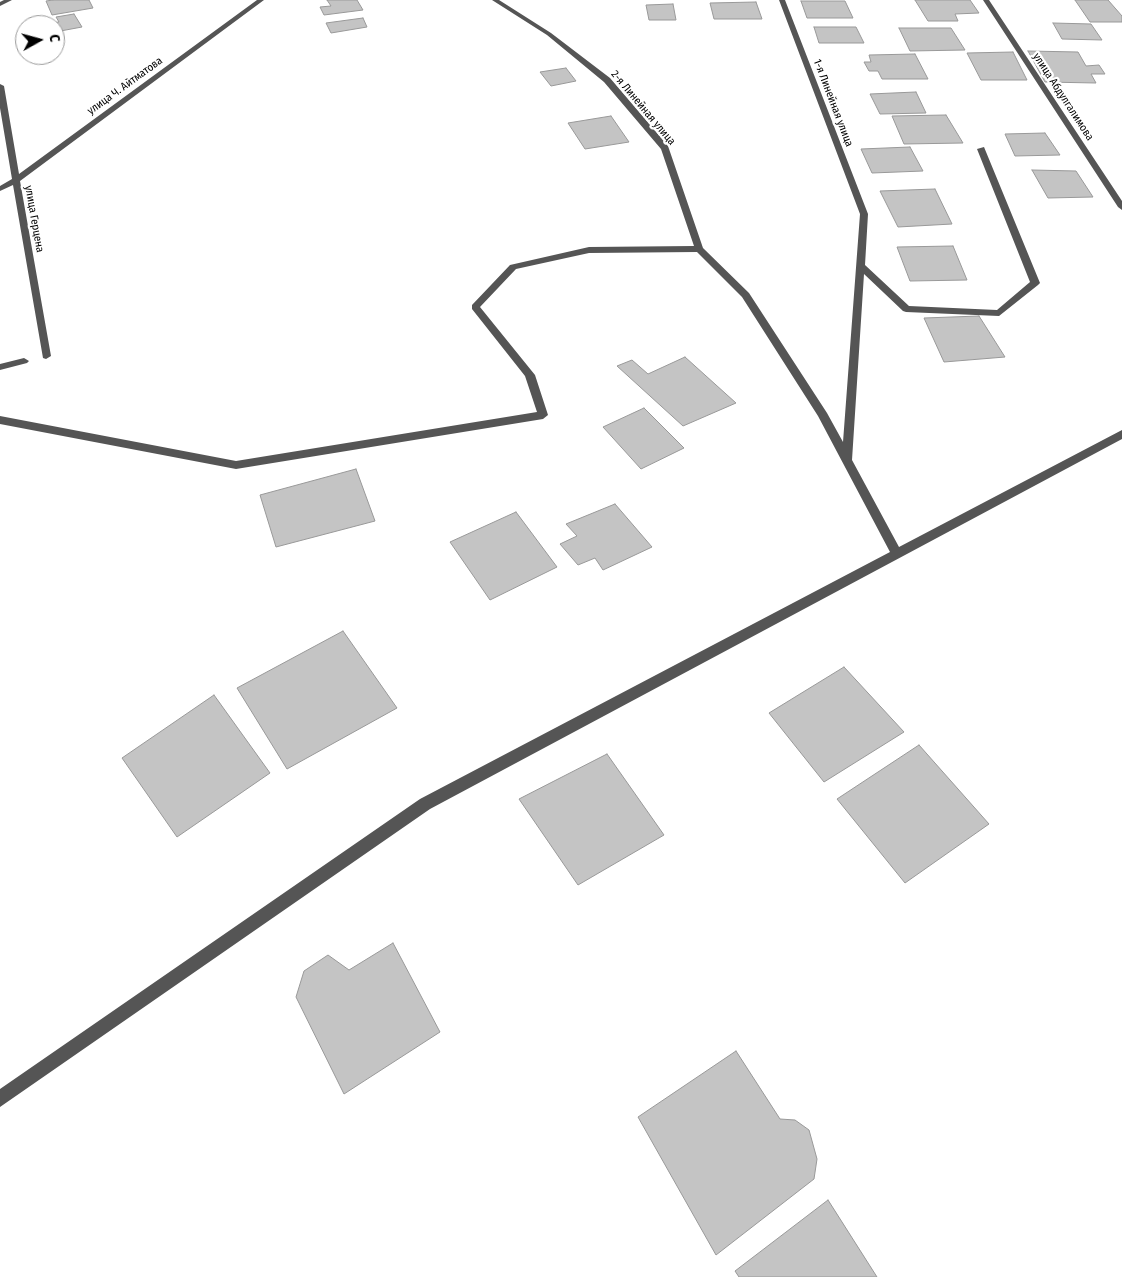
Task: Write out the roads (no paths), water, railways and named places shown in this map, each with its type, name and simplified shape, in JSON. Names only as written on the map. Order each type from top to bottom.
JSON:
[{"type":"street","points":[[0,4],[8,0]]},
{"type":"street","name":"улица Ч. Айтматова","points":[[0,189],[16,180],[262,0]]},
{"type":"street","name":"2-я Линейная улица","points":[[495,0],[548,34],[607,80],[665,148],[699,250]]},
{"type":"street","name":"1-я Линейная улица","points":[[782,0],[864,214],[860,266]]},
{"type":"street","name":"улица Абдулгалимова","points":[[986,0],[1122,207]]},
{"type":"street","name":"улица Герцена","points":[[0,86],[46,356]]},
{"type":"street","points":[[860,266],[906,309],[999,313],[1035,283],[981,149]]},
{"type":"street","points":[[0,420],[236,465],[543,415],[530,375],[475,307],[513,266],[589,250],[699,250],[746,294],[823,415],[897,554]]},
{"type":"street","points":[[846,459],[860,266]]},
{"type":"street","points":[[0,367],[24,361]]},
{"type":"street","points":[[0,1099],[425,804],[1122,434]]}]
